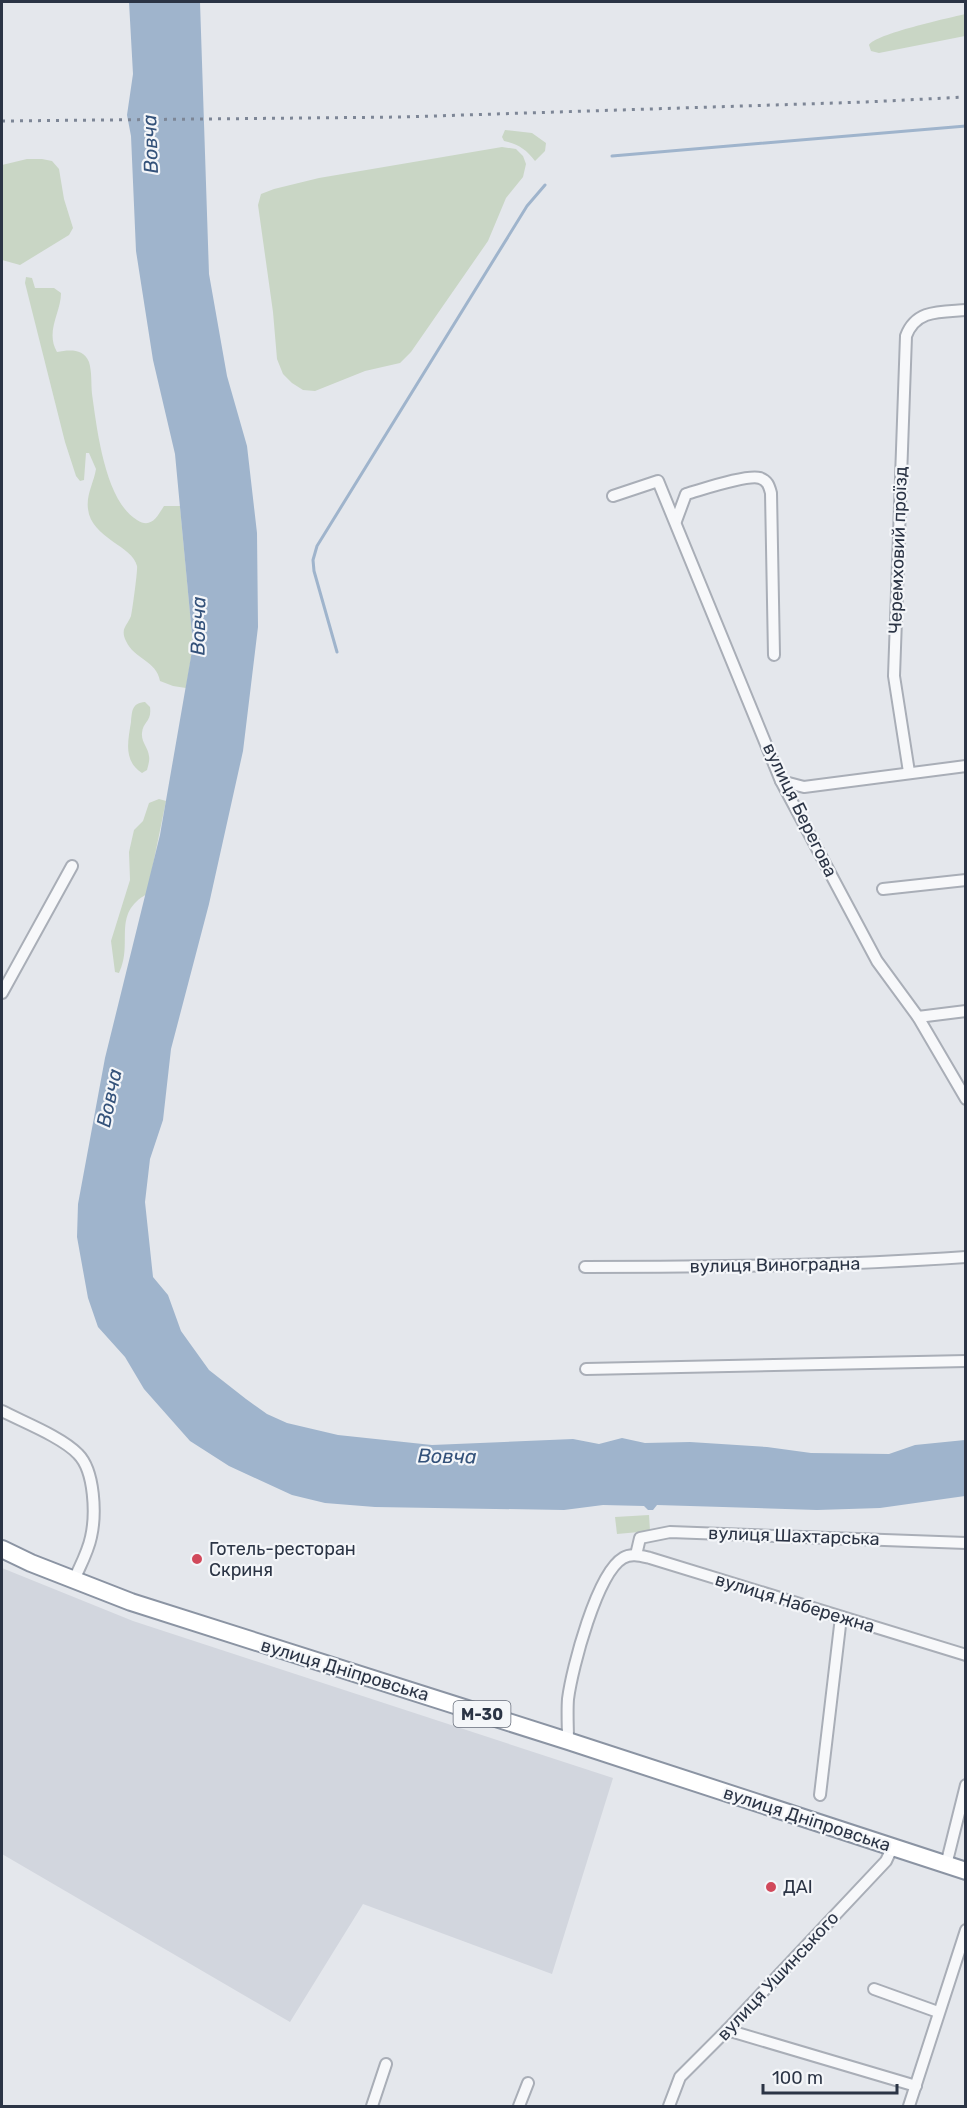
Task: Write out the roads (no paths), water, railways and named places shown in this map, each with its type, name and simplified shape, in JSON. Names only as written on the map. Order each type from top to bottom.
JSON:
[{"type":"highway","name":"вулиця Дніпровська","points":[[2,1549],[74,1580],[174,1616],[966,1871]]},
{"type":"street","name":"Черемховий проїзд","points":[[909,772],[894,676],[905,345],[909,327],[916,319],[926,315],[966,310]]},
{"type":"street","points":[[676,521],[686,494],[737,480],[759,478],[768,483],[771,493],[774,655]]},
{"type":"street","name":"вулиця Берегова","points":[[613,496],[658,481],[781,781],[877,961],[918,1017],[966,1099]]},
{"type":"street","points":[[781,781],[804,787],[966,766]]},
{"type":"street","points":[[2,993],[72,866]]},
{"type":"street","points":[[883,889],[966,880]]},
{"type":"street","points":[[918,1017],[966,1011]]},
{"type":"street","name":"вулиця Виноградна","points":[[585,1267],[692,1268],[903,1262],[966,1257]]},
{"type":"street","points":[[586,1369],[966,1360]]},
{"type":"street","points":[[2,1411],[77,1452],[89,1472],[93,1527],[89,1546],[74,1580]]},
{"type":"street","name":"вулиця Шахтарська","points":[[631,1556],[640,1538],[670,1532],[966,1543]]},
{"type":"street","points":[[568,1741],[568,1698],[592,1608],[608,1572],[631,1556]]},
{"type":"street","name":"вулиця Набережна","points":[[631,1556],[966,1655]]},
{"type":"street","points":[[820,1795],[841,1617]]},
{"type":"street","points":[[946,1865],[966,1785]]},
{"type":"street","name":"вулиця Ушинського","points":[[669,2106],[680,2078],[886,1861],[892,1848]]},
{"type":"street","points":[[909,2106],[966,1930]]},
{"type":"street","points":[[874,1989],[938,2012]]},
{"type":"street","points":[[727,2030],[916,2086]]},
{"type":"street","points":[[372,2106],[386,2064]]},
{"type":"street","points":[[519,2106],[528,2083]]},
{"type":"water","name":"Вовча","points":[[129,2],[200,2],[209,274],[227,376],[247,446],[257,533],[258,627],[243,751],[209,904],[171,1049],[163,1120],[150,1159],[145,1202],[153,1277],[168,1295],[181,1331],[209,1370],[267,1414],[287,1423],[338,1435],[432,1445],[573,1439],[599,1444],[622,1438],[645,1443],[690,1442],[767,1447],[811,1453],[889,1454],[915,1445],[965,1440],[965,1496],[880,1508],[817,1510],[657,1505],[653,1510],[648,1510],[644,1506],[603,1505],[564,1510],[375,1507],[325,1503],[292,1495],[229,1466],[190,1441],[144,1389],[125,1357],[98,1327],[88,1298],[77,1237],[78,1204],[105,1058],[160,835],[193,645],[175,454],[153,360],[136,251],[131,136],[127,115],[133,74]]},
{"type":"waterway","points":[[612,156],[966,126]]},
{"type":"waterway","points":[[337,652],[314,571],[313,560],[317,546],[527,206],[545,185]]},
{"type":"railway","points":[[2,121],[403,117],[966,97]]},
{"type":"place","name":"Готель-ресторан Скриня","points":[[197,1559]]},
{"type":"place","name":"ДАІ","points":[[771,1887]]}]
